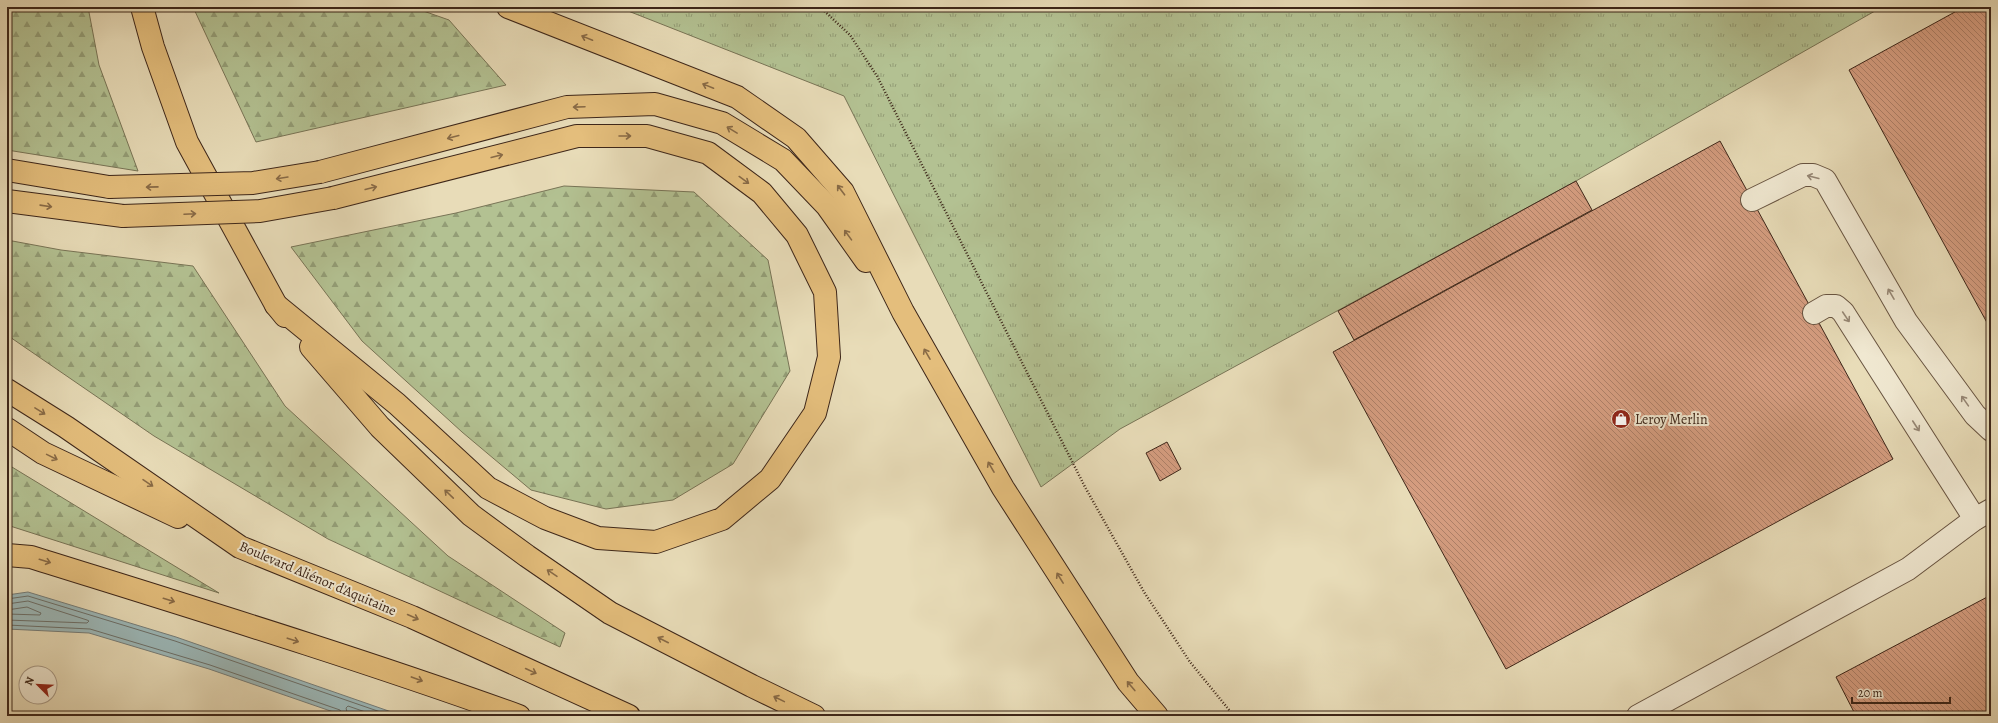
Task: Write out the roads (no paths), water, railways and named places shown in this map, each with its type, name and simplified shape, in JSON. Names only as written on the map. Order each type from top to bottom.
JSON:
[{"type":"highway","points":[[142,7],[153,47],[187,142],[276,305],[380,427],[471,515],[527,556],[610,613],[814,716]]},
{"type":"highway","points":[[508,7],[738,97],[796,138],[844,192],[903,312],[1007,494],[1128,682],[1157,716]]},
{"type":"highway","points":[[7,170],[109,187],[253,183],[320,172],[567,107],[655,104],[722,123],[783,160],[827,206],[903,312]]},
{"type":"highway","points":[[7,201],[123,216],[260,211],[333,198],[576,136],[647,136],[708,154],[762,193],[797,235],[826,292],[828,357],[815,413],[770,479],[722,519],[656,542],[598,538],[545,518],[488,488],[397,404],[276,305]]},
{"type":"highway","name":"Boulevard Aliénor d'Aquitaine","points":[[7,390],[66,427],[240,547],[412,617],[629,716]]},
{"type":"highway","points":[[7,429],[43,453],[240,547]]},
{"type":"highway","points":[[7,555],[31,557],[191,607],[410,677],[519,716]]},
{"type":"lane","points":[[1752,200],[1803,175],[1813,175],[1825,180],[1906,321],[1975,415],[1991,430]]},
{"type":"lane","points":[[1638,716],[1908,569],[1983,515],[1843,312],[1836,306],[1826,306],[1814,313]]},
{"type":"water","points":[[28,592],[176,637],[403,716],[345,716],[209,669],[89,633],[7,629],[7,595]]},
{"type":"place","name":"Leroy Merlin","points":[[1621,419]]}]
